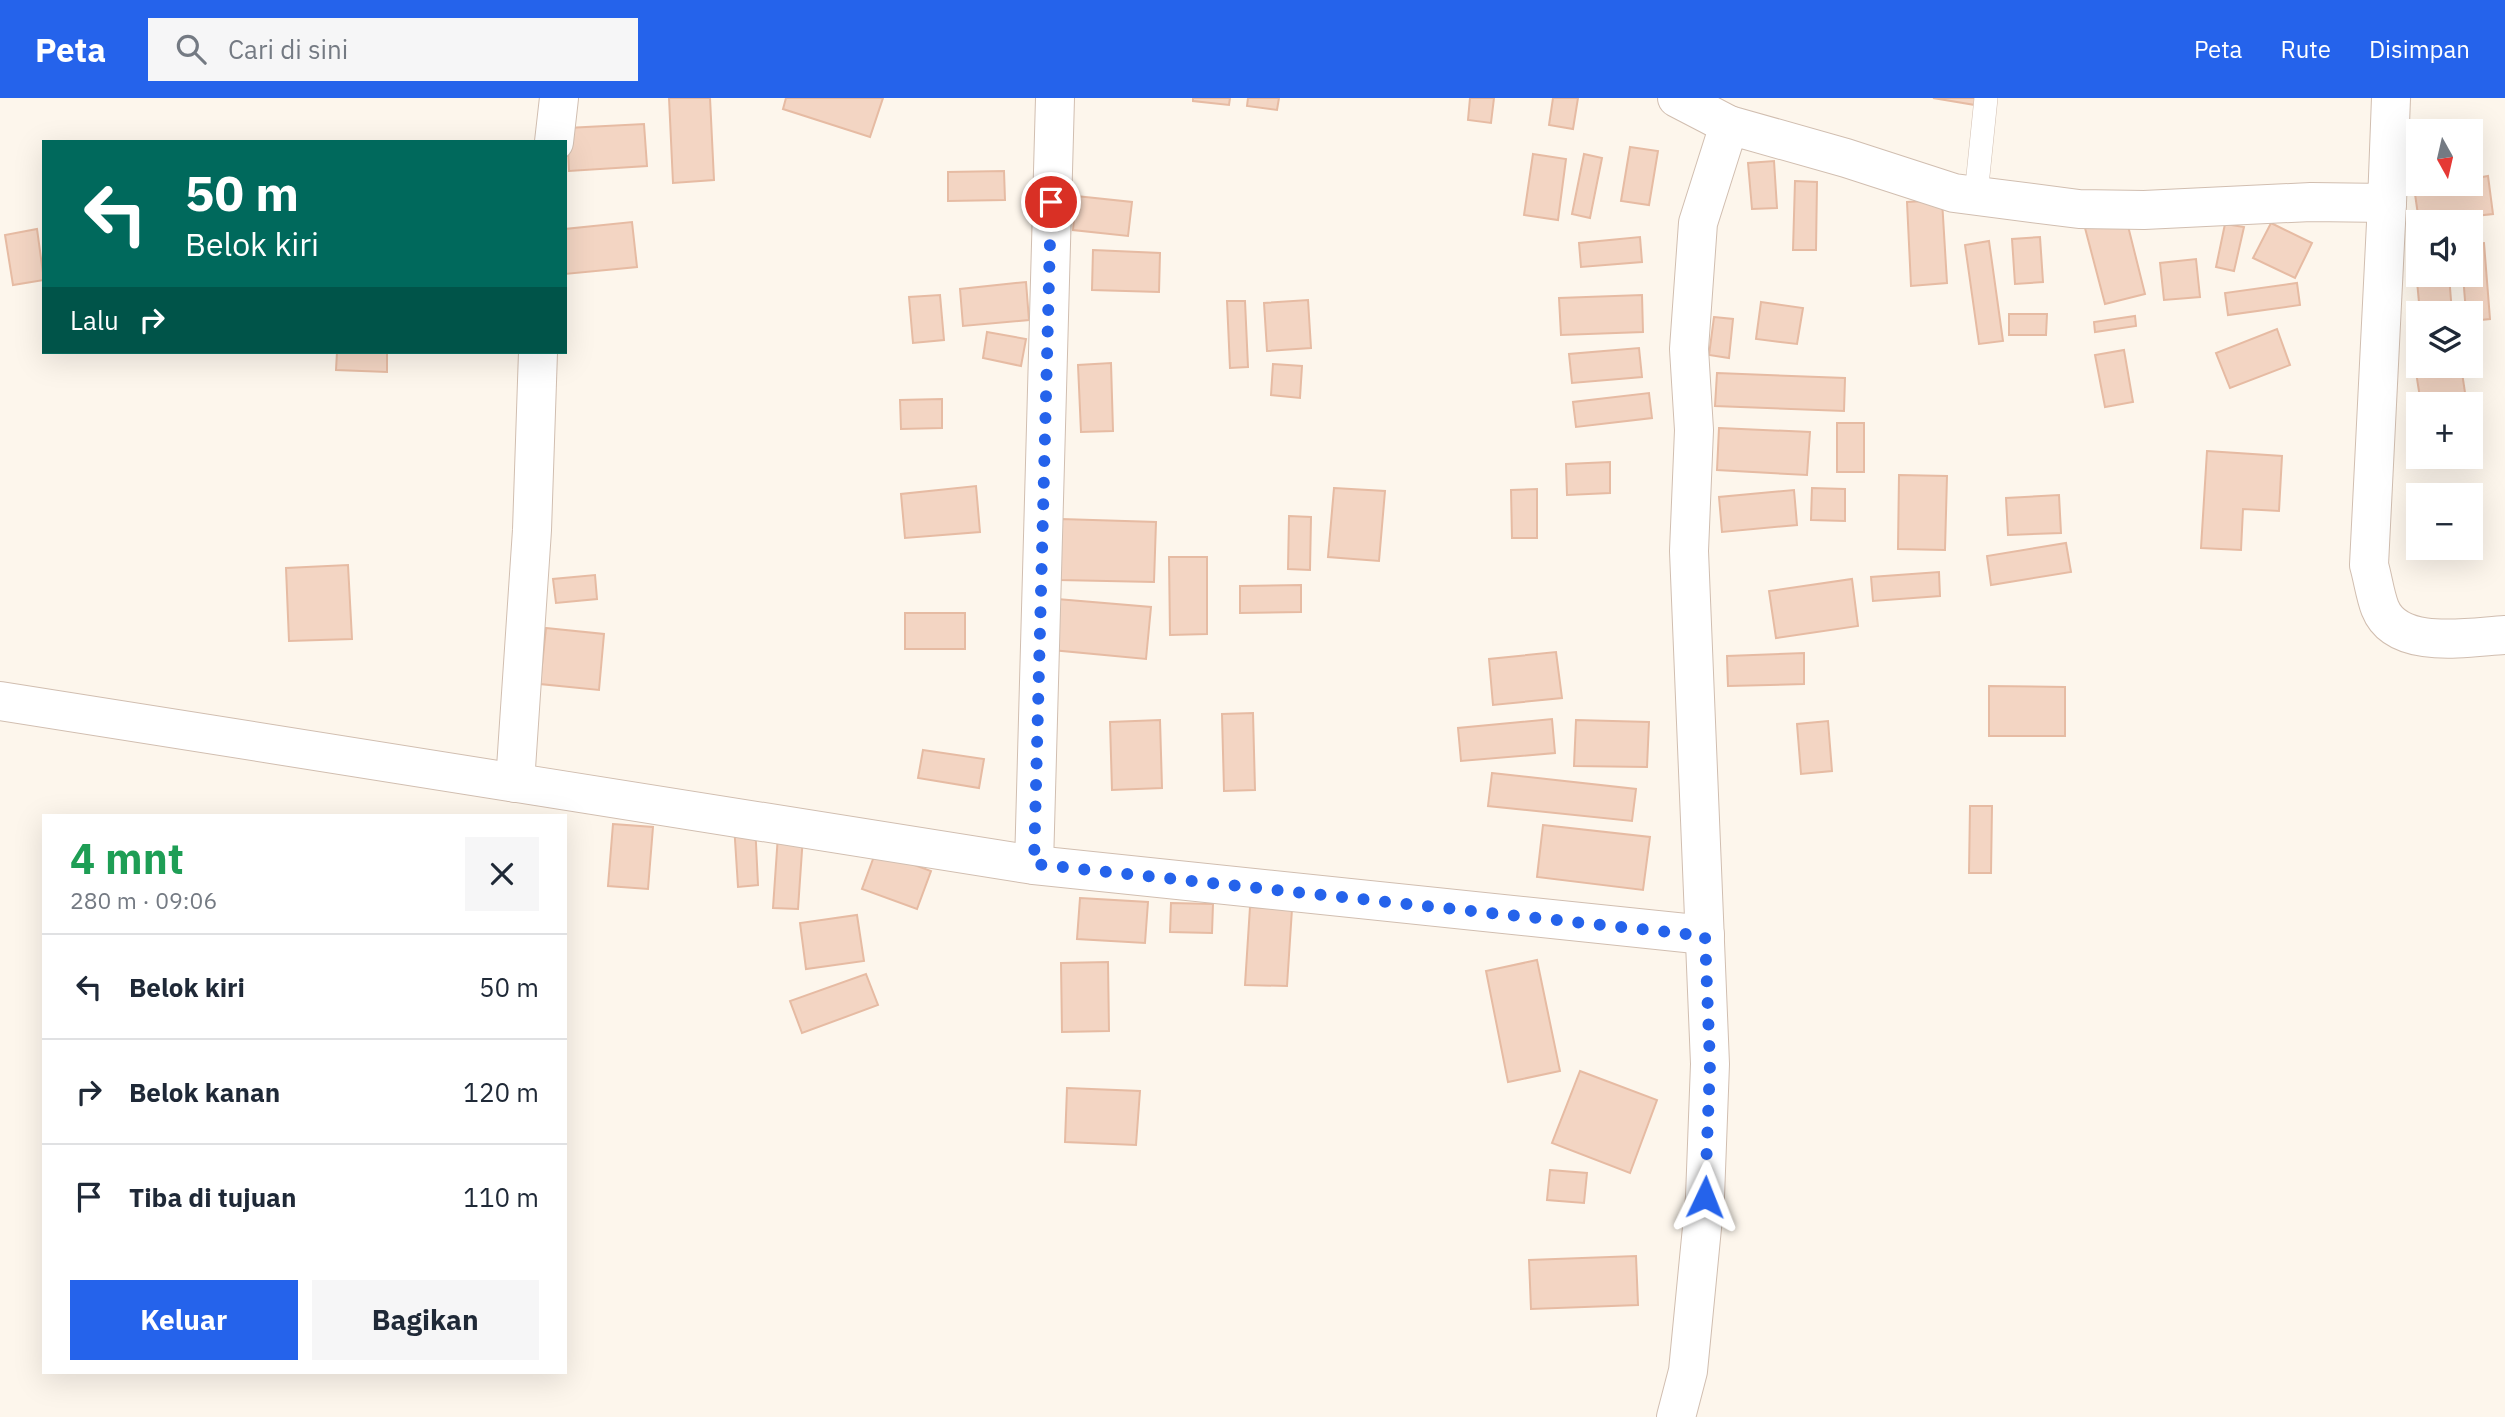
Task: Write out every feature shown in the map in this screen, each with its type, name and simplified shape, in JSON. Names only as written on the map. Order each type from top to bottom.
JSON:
[{"type":"street","points":[[554,140],[559,98]]},
{"type":"street","points":[[1034,864],[1055,98]]},
{"type":"street","points":[[1677,98],[1729,125],[1954,192],[2079,209],[2144,210],[2311,202],[2387,203]]},
{"type":"street","points":[[2390,98],[2369,565],[2380,608],[2387,620],[2407,634],[2430,639],[2505,635]]},
{"type":"street","points":[[1676,1417],[1688,1371],[1705,1197],[1710,1064],[1689,551],[1694,430],[1689,349],[1698,223],[1729,125]]},
{"type":"street","points":[[515,783],[532,530],[538,354]]},
{"type":"street","points":[[0,701],[1034,864],[1705,936]]},
{"type":"lane","points":[[1976,195],[1986,98]]},
{"type":"building","points":[[669,98],[710,98],[714,180],[673,183]]},
{"type":"building","points":[[786,98],[883,98],[870,137],[783,109]]},
{"type":"building","points":[[1193,98],[1230,98],[1229,105],[1193,101]]},
{"type":"building","points":[[1248,98],[1279,98],[1277,110],[1247,106]]},
{"type":"building","points":[[1470,98],[1494,98],[1491,123],[1468,120]]},
{"type":"building","points":[[1553,98],[1578,98],[1573,129],[1549,125]]},
{"type":"building","points":[[1933,98],[1976,98],[1975,105]]},
{"type":"building","points":[[644,124],[647,166],[569,171],[567,128]]},
{"type":"building","points":[[1630,147],[1658,151],[1649,205],[1621,201]]},
{"type":"building","points":[[1533,154],[1566,159],[1558,220],[1524,215]]},
{"type":"building","points":[[1584,154],[1602,158],[1590,218],[1572,214]]},
{"type":"building","points":[[1774,161],[1777,208],[1752,209],[1748,163]]},
{"type":"building","points":[[1004,171],[1005,200],[948,201],[948,172]]},
{"type":"building","points":[[2488,176],[2493,214],[2483,215],[2483,210],[2417,210],[2415,196],[2483,196],[2483,177]]},
{"type":"building","points":[[1795,181],[1817,182],[1816,250],[1793,250]]},
{"type":"building","points":[[1076,196],[1132,202],[1128,236],[1073,230]]},
{"type":"building","points":[[1942,200],[1947,283],[1911,286],[1907,202]]},
{"type":"building","points":[[2126,218],[2145,294],[2105,304],[2085,228]]},
{"type":"building","points":[[632,222],[637,267],[567,274],[567,229]]},
{"type":"building","points":[[2271,223],[2312,243],[2295,278],[2253,258]]},
{"type":"building","points":[[2225,224],[2244,227],[2234,271],[2216,267]]},
{"type":"building","points":[[37,229],[42,280],[13,285],[5,235]]},
{"type":"building","points":[[1640,237],[1642,262],[1581,267],[1579,243]]},
{"type":"building","points":[[2040,237],[2043,282],[2015,284],[2012,239]]},
{"type":"building","points":[[1989,241],[2003,341],[1979,344],[1965,245]]},
{"type":"building","points":[[2483,243],[2490,319],[2483,320],[2483,301],[2465,301],[2464,287],[2483,287]]},
{"type":"building","points":[[1093,250],[1160,253],[1159,292],[1092,290]]},
{"type":"building","points":[[2196,259],[2200,297],[2164,300],[2160,263]]},
{"type":"building","points":[[1026,282],[1029,320],[963,326],[960,289]]},
{"type":"building","points":[[2297,283],[2300,305],[2228,315],[2225,293]]},
{"type":"building","points":[[2418,287],[2450,287],[2451,301],[2419,301]]},
{"type":"building","points":[[940,295],[944,340],[913,343],[909,297]]},
{"type":"building","points":[[1642,295],[1643,332],[1561,335],[1559,298]]},
{"type":"building","points":[[1308,300],[1311,348],[1267,351],[1264,303]]},
{"type":"building","points":[[1227,301],[1245,301],[1248,367],[1230,368]]},
{"type":"building","points":[[1761,302],[1803,308],[1797,344],[1756,339]]},
{"type":"building","points":[[2009,314],[2047,314],[2046,335],[2009,335]]},
{"type":"building","points":[[2135,316],[2136,326],[2095,332],[2094,322]]},
{"type":"building","points":[[1714,317],[1733,319],[1729,358],[1709,355]]},
{"type":"building","points":[[2277,329],[2290,365],[2230,388],[2216,353]]},
{"type":"building","points":[[987,332],[1026,339],[1021,366],[983,358]]},
{"type":"building","points":[[1639,348],[1642,377],[1572,383],[1569,354]]},
{"type":"building","points":[[2124,350],[2133,402],[2105,407],[2095,355]]},
{"type":"building","points":[[337,354],[387,354],[387,372],[336,370]]},
{"type":"building","points":[[1111,363],[1113,431],[1081,432],[1078,365]]},
{"type":"building","points":[[1273,364],[1302,366],[1300,398],[1271,395]]},
{"type":"building","points":[[1717,373],[1845,378],[1844,411],[1715,406]]},
{"type":"building","points":[[2417,378],[2463,378],[2465,392],[2419,392]]},
{"type":"building","points":[[1649,393],[1652,418],[1576,427],[1573,402]]},
{"type":"building","points":[[942,399],[942,428],[901,429],[900,400]]},
{"type":"building","points":[[1837,423],[1864,423],[1864,472],[1837,472]]},
{"type":"building","points":[[1719,428],[1810,432],[1807,475],[1717,470]]},
{"type":"building","points":[[2207,451],[2282,456],[2279,511],[2243,509],[2241,550],[2201,548]]},
{"type":"building","points":[[1610,462],[1610,493],[1567,495],[1566,464]]},
{"type":"building","points":[[1899,475],[1947,476],[1945,550],[1898,549]]},
{"type":"building","points":[[976,486],[980,532],[905,538],[901,494]]},
{"type":"building","points":[[1334,488],[1385,491],[1379,561],[1328,557]]},
{"type":"building","points":[[1812,488],[1845,489],[1845,521],[1811,520]]},
{"type":"building","points":[[1537,489],[1537,538],[1512,538],[1511,490]]},
{"type":"building","points":[[1794,490],[1797,525],[1722,532],[1719,497]]},
{"type":"building","points":[[2059,495],[2061,533],[2008,535],[2006,498]]},
{"type":"building","points":[[1289,516],[1311,517],[1310,570],[1288,569]]},
{"type":"building","points":[[1061,519],[1156,522],[1154,582],[1059,580]]},
{"type":"building","points":[[2066,543],[2071,572],[1991,585],[1987,556]]},
{"type":"building","points":[[1169,557],[1207,557],[1207,634],[1170,635]]},
{"type":"building","points":[[348,565],[352,639],[289,641],[286,568]]},
{"type":"building","points":[[1939,572],[1940,596],[1873,601],[1871,577]]},
{"type":"building","points":[[595,575],[597,599],[556,603],[553,579]]},
{"type":"building","points":[[1852,579],[1858,626],[1776,638],[1769,591]]},
{"type":"building","points":[[1301,585],[1301,612],[1240,613],[1240,586]]},
{"type":"building","points":[[1057,599],[1151,607],[1146,659],[1052,650]]},
{"type":"building","points":[[905,613],[965,613],[965,649],[905,649]]},
{"type":"building","points":[[546,628],[604,634],[599,690],[540,684]]},
{"type":"building","points":[[1556,652],[1562,698],[1493,705],[1489,659]]},
{"type":"building","points":[[1804,653],[1804,684],[1728,686],[1727,656]]},
{"type":"building","points":[[1989,686],[2065,687],[2065,736],[1989,736]]},
{"type":"building","points":[[1253,713],[1255,790],[1224,791],[1222,714]]},
{"type":"building","points":[[1552,719],[1555,753],[1461,761],[1458,728]]},
{"type":"building","points":[[1160,720],[1162,788],[1112,790],[1110,722]]},
{"type":"building","points":[[1576,720],[1649,722],[1647,767],[1574,766]]},
{"type":"building","points":[[1828,721],[1832,771],[1801,774],[1797,724]]},
{"type":"building","points":[[923,750],[984,759],[979,788],[918,778]]},
{"type":"building","points":[[1492,773],[1636,789],[1632,821],[1488,806]]},
{"type":"building","points":[[1970,806],[1992,806],[1991,873],[1969,873]]},
{"type":"building","points":[[755,823],[758,885],[738,887],[734,824]]},
{"type":"building","points":[[613,824],[653,827],[648,889],[608,886]]},
{"type":"building","points":[[1543,825],[1650,837],[1643,890],[1537,877]]},
{"type":"building","points":[[778,835],[803,836],[798,909],[773,908]]},
{"type":"building","points":[[876,851],[931,871],[917,909],[862,889]]},
{"type":"building","points":[[1080,898],[1148,902],[1145,943],[1077,939]]},
{"type":"building","points":[[1171,903],[1213,904],[1212,933],[1170,932]]},
{"type":"building","points":[[1250,907],[1292,909],[1287,986],[1245,985]]},
{"type":"building","points":[[857,915],[864,961],[806,969],[800,923]]},
{"type":"building","points":[[1537,960],[1560,1071],[1508,1082],[1486,971]]},
{"type":"building","points":[[1108,962],[1109,1031],[1062,1032],[1061,963]]},
{"type":"building","points":[[866,974],[878,1005],[802,1033],[790,1001]]},
{"type":"building","points":[[1580,1071],[1657,1100],[1630,1173],[1552,1143]]},
{"type":"building","points":[[1067,1088],[1140,1091],[1136,1145],[1065,1142]]},
{"type":"building","points":[[1550,1170],[1587,1173],[1584,1203],[1547,1200]]},
{"type":"building","points":[[1636,1256],[1638,1305],[1531,1309],[1529,1260]]},
{"type":"route","points":[[1051,202],[1034,864],[1705,936],[1710,1064],[1705,1197]]}]
